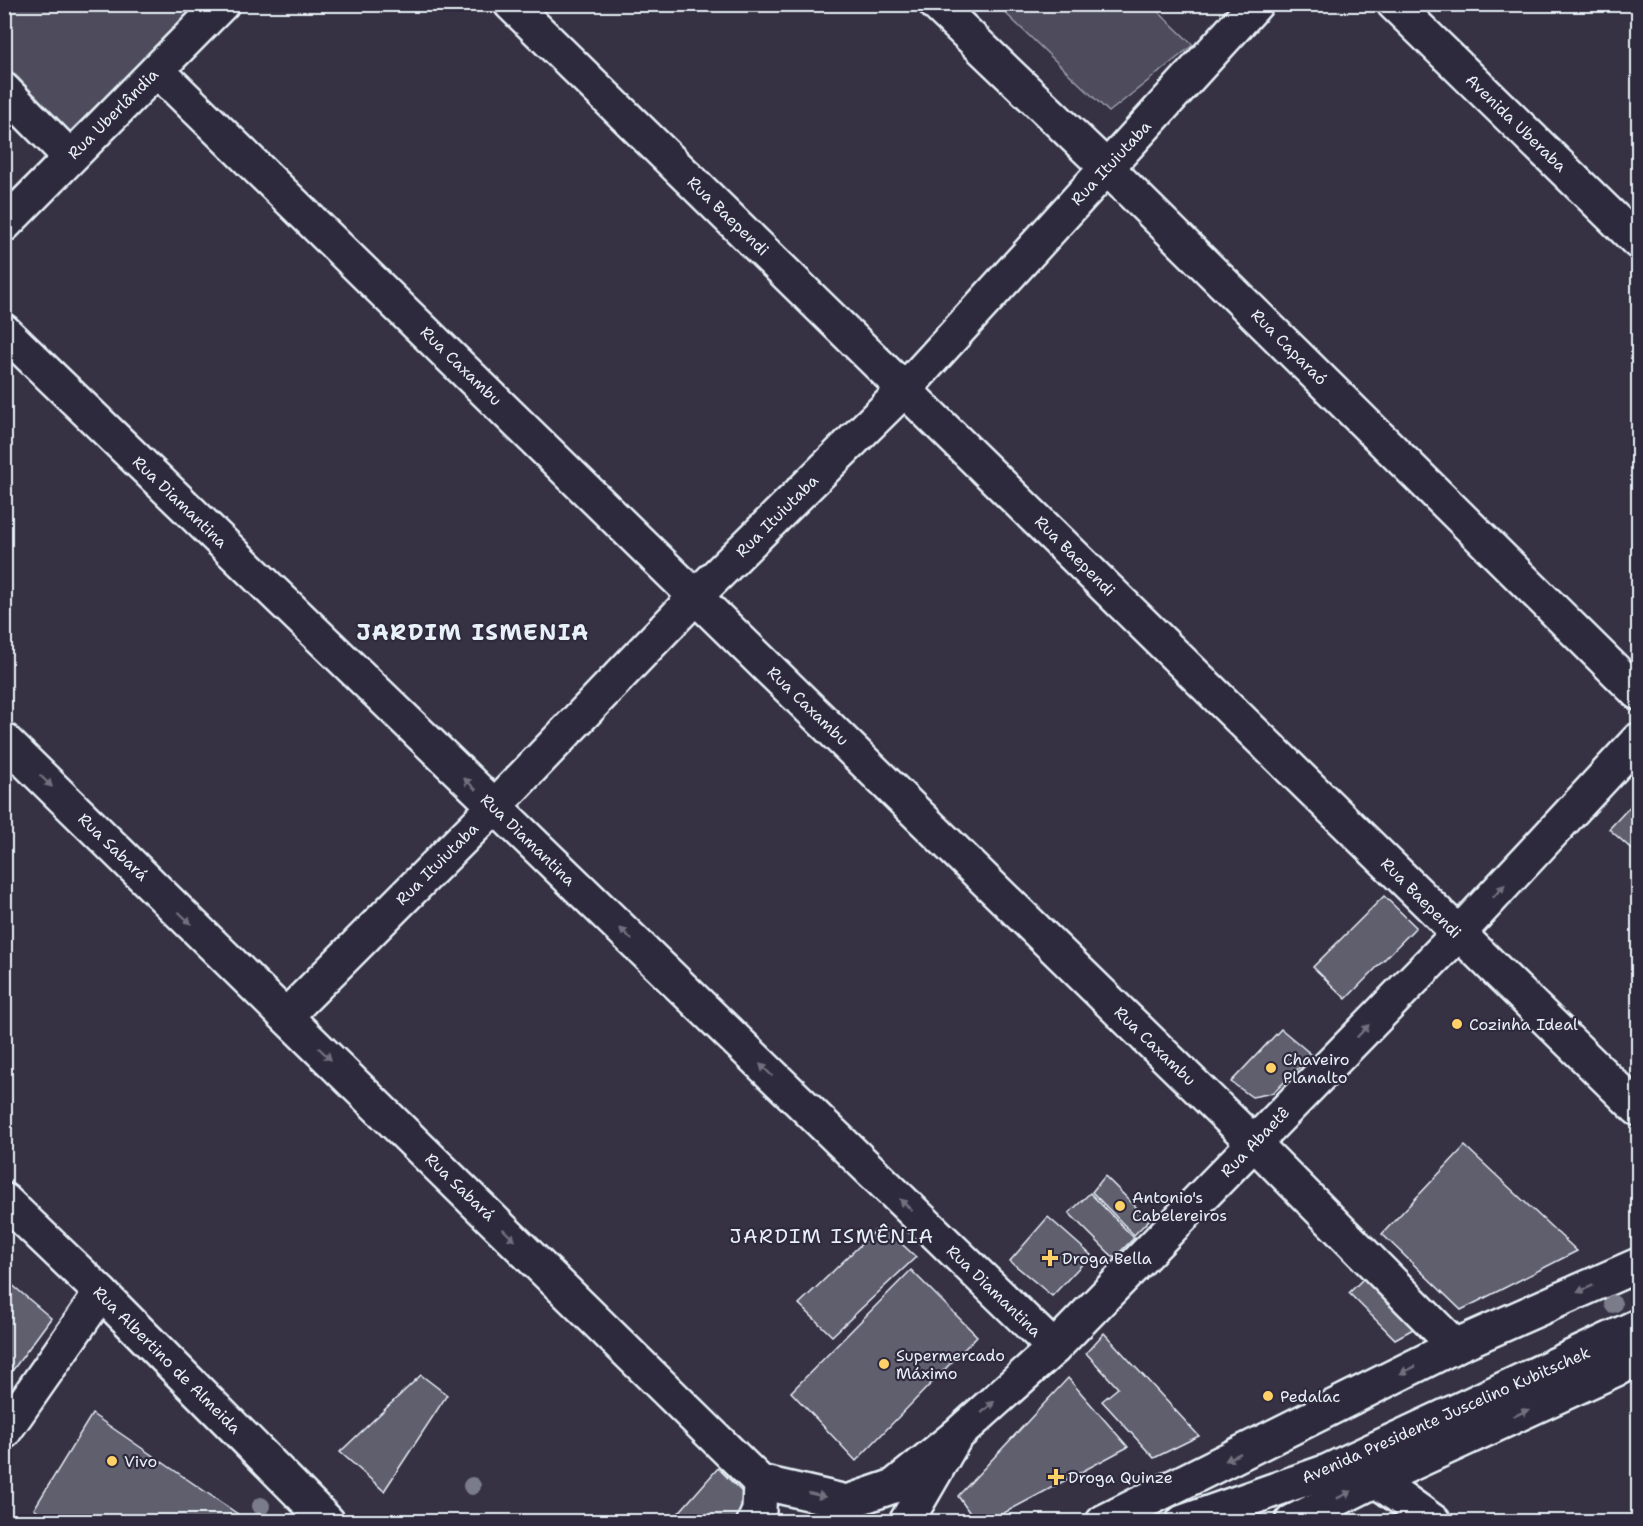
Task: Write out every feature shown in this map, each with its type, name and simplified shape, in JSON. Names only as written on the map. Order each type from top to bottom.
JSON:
[{"type":"street","name":"Rua Uberlândia","points":[[4,225],[222,4]]},
{"type":"street","name":"Rua Baependi","points":[[511,4],[1638,1109]]},
{"type":"street","name":"Rua Caparaó","points":[[936,4],[1106,167],[1638,693]]},
{"type":"street","name":"Rua Ituiutaba","points":[[286,1016],[494,807],[696,596],[905,388],[1256,4]]},
{"type":"street","name":"Avenida Uberaba","points":[[1394,4],[1638,242]]},
{"type":"street","name":"Rua Caxambu","points":[[157,70],[1254,1143],[1455,1346]]},
{"type":"street","points":[[4,90],[70,157]]},
{"type":"street","name":"Rua Diamantina","points":[[4,331],[1054,1348]]},
{"type":"street","name":"Rua Sabará","points":[[4,740],[760,1482]]},
{"type":"street","name":"Rua Abaetê","points":[[906,1521],[956,1436],[1054,1348],[1458,934],[1638,740]]},
{"type":"street","name":"Rua Albertino de Almeida","points":[[4,1200],[101,1293],[328,1521]]},
{"type":"street","points":[[1103,1521],[1455,1346],[1638,1265]]},
{"type":"street","points":[[4,1432],[101,1293]]},
{"type":"street","name":"Avenida Presidente Juscelino Kubitschek","points":[[1183,1521],[1328,1471],[1638,1326]]},
{"type":"street","name":"Avenida Presidente Juscelino Kubitschek","points":[[1292,1521],[1638,1359]]},
{"type":"street","points":[[754,1521],[759,1511],[760,1482],[847,1502],[894,1486],[956,1436]]},
{"type":"street","points":[[1376,1480],[1434,1521]]},
{"type":"shaded area","points":[[5,5],[202,5],[70,131],[5,64]]},
{"type":"shaded area","points":[[997,5],[1151,5],[1193,45],[1109,112]]},
{"type":"building","points":[[1638,798],[1638,849],[1636,853],[1609,829]]},
{"type":"building","points":[[1384,896],[1416,927],[1346,999],[1313,967]]},
{"type":"building","name":"Chaveiro Planalto","points":[[1281,1029],[1312,1055],[1273,1093],[1252,1097],[1231,1082]]},
{"type":"building","points":[[1465,1146],[1577,1251],[1461,1310],[1382,1234]]},
{"type":"building","name":"Antonio's Cabelereiros","points":[[1105,1176],[1149,1220],[1134,1235],[1092,1192]]},
{"type":"building","points":[[1090,1193],[1134,1238],[1114,1258],[1069,1213]]},
{"type":"building","name":"Droga Bella","points":[[1048,1217],[1091,1255],[1052,1296],[1010,1261]]},
{"type":"building","points":[[881,1225],[916,1257],[832,1336],[799,1304]]},
{"type":"building","name":"Supermercado Máximo","points":[[911,1270],[977,1336],[856,1461],[791,1392]]},
{"type":"building","points":[[1367,1275],[1415,1328],[1395,1339],[1349,1293]]},
{"type":"building","points":[[10,1283],[51,1318],[4,1382],[4,1291]]},
{"type":"building","points":[[1104,1333],[1199,1436],[1154,1458],[1102,1401],[1118,1388],[1086,1353]]},
{"type":"building","points":[[421,1375],[447,1395],[384,1491],[340,1452]]},
{"type":"building","points":[[1068,1378],[1128,1447],[987,1522],[976,1522],[958,1496]]},
{"type":"building","name":"Vivo","points":[[92,1414],[248,1521],[51,1522],[34,1509]]},
{"type":"building","points":[[718,1468],[754,1504],[737,1522],[683,1522],[676,1516]]},
{"type":"place","name":"Cozinha Ideal","points":[[1457,1024]]},
{"type":"place","name":"Chaveiro Planalto","points":[[1271,1068]]},
{"type":"place","name":"Antonio's Cabelereiros","points":[[1120,1206]]},
{"type":"place","name":"Droga Bella","points":[[1050,1258]]},
{"type":"place","name":"Supermercado Máximo","points":[[884,1364]]},
{"type":"place","name":"Pedalac","points":[[1268,1396]]},
{"type":"place","name":"Vivo","points":[[112,1461]]},
{"type":"place","name":"Droga Quinze","points":[[1056,1477]]},
{"type":"district","name":"JARDIM ISMENIA","points":[[473,632]]},
{"type":"district","name":"JARDIM ISMÊNIA","points":[[832,1236]]}]
